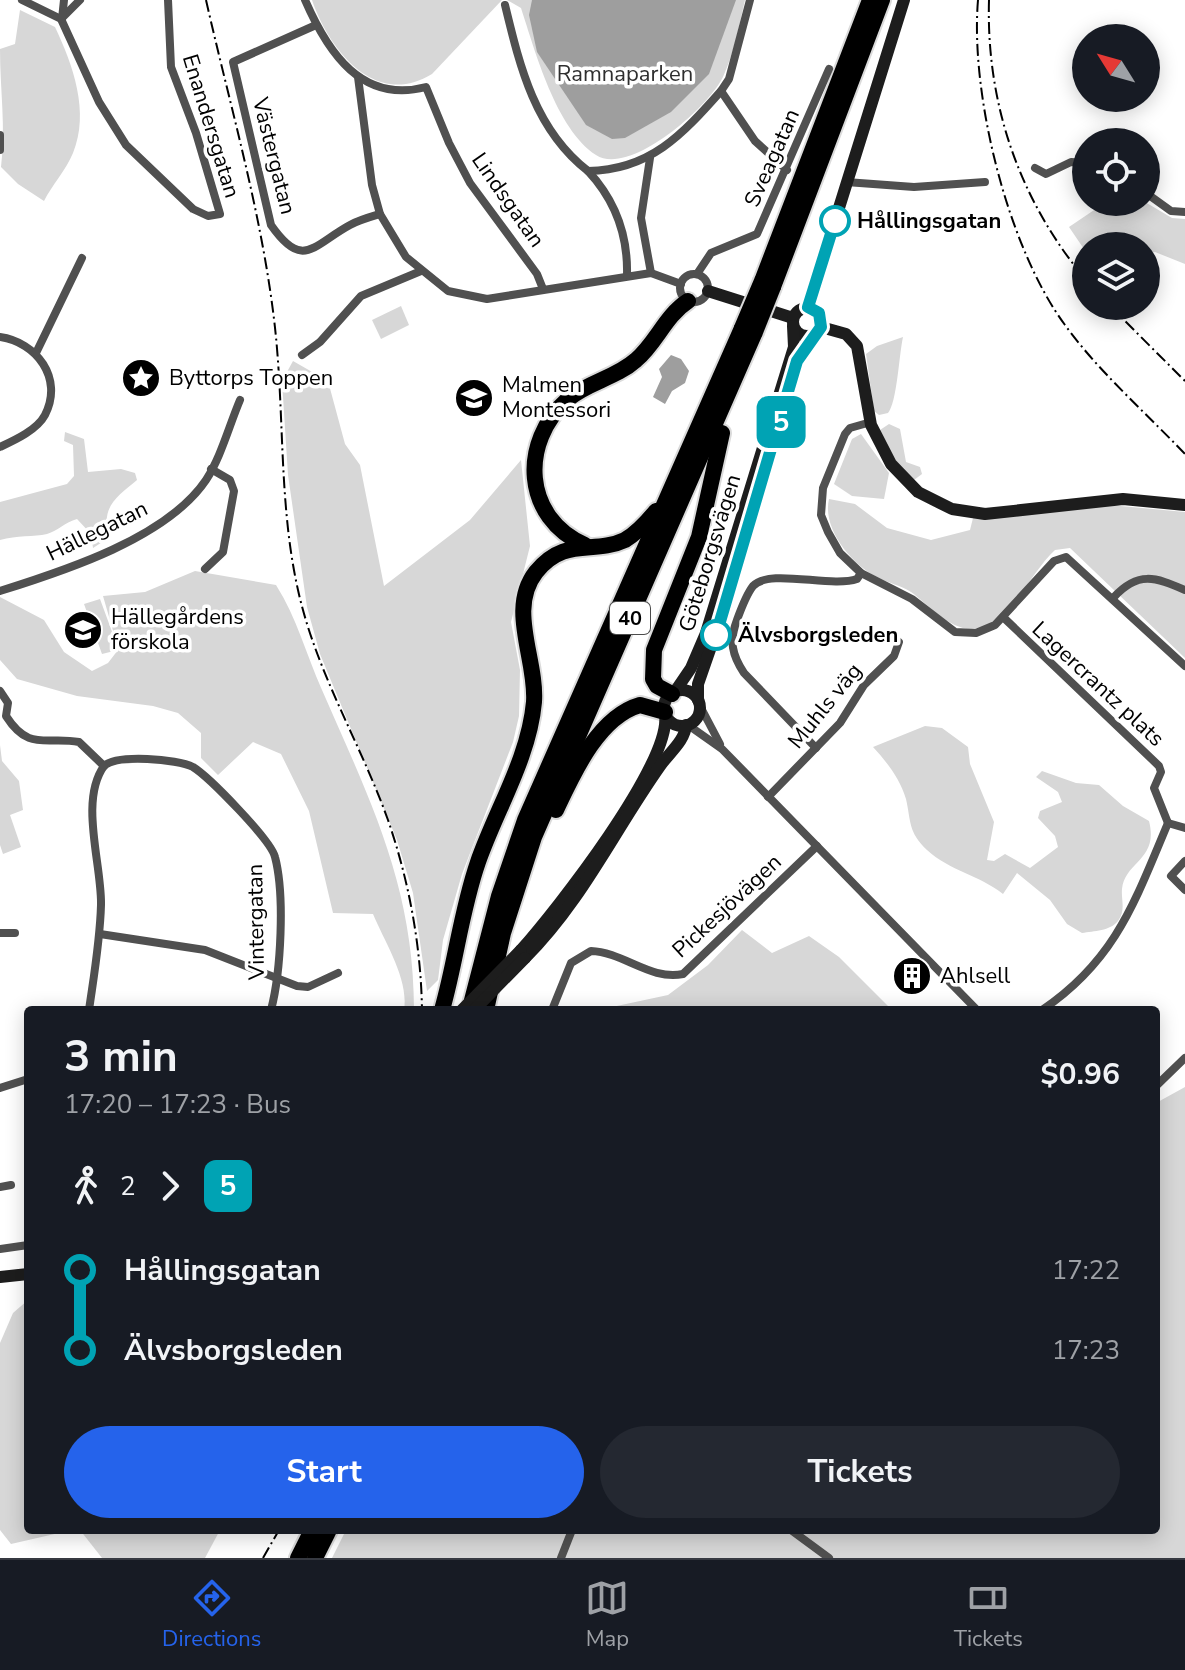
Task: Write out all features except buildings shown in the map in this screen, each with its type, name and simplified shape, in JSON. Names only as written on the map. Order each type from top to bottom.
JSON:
[{"type":"highway","name":"40","points":[[487,1006],[514,898],[534,837],[750,334],[870,0]]},
{"type":"highway","name":"40","points":[[767,284],[882,0]]},
{"type":"highway","points":[[585,545],[557,530],[542,506],[535,471],[541,437],[568,399],[630,366],[647,349],[672,314],[688,301]]},
{"type":"highway","name":"40","points":[[473,1006],[499,896],[525,820],[668,498],[750,334]]},
{"type":"highway","points":[[673,693],[655,682],[654,650],[699,537],[716,451],[750,334]]},
{"type":"highway","points":[[443,1006],[464,906],[530,724],[534,679],[523,615],[525,594],[546,562],[585,545],[624,540],[668,498]]},
{"type":"highway","points":[[514,898],[570,781],[600,735],[635,706],[652,706],[665,713]]},
{"type":"highway","points":[[298,1558],[310,1534]]},
{"type":"highway","points":[[315,1558],[327,1534]]},
{"type":"main road","points":[[808,307],[904,0]]},
{"type":"main road","points":[[708,291],[793,322],[803,335],[818,330],[846,334],[857,346],[871,422],[884,455],[918,492],[952,509],[985,514],[1123,499],[1185,505]]},
{"type":"main road","points":[[793,322],[799,310],[808,307],[819,313],[818,330]]},
{"type":"main road","name":"Göteborgsvägen","points":[[656,764],[665,703],[697,658],[720,595],[794,347],[793,322]]},
{"type":"main road","name":"Göteborgsvägen","points":[[476,1006],[588,883],[668,745],[697,717],[698,684],[731,589],[797,361],[818,330]]},
{"type":"main road","points":[[673,693],[688,691],[699,703]]},
{"type":"main road","points":[[665,713],[675,724],[687,725]]},
{"type":"main road","name":"Göteborgsvägen","points":[[466,1006],[523,954]]},
{"type":"main road","points":[[0,1277],[24,1274]]},
{"type":"street","points":[[22,0],[61,19]]},
{"type":"street","points":[[61,19],[64,0]]},
{"type":"street","points":[[61,19],[80,0]]},
{"type":"street","name":"Enandersgatan","points":[[61,19],[99,102],[126,145],[193,209],[208,216],[220,214],[169,59],[168,0]]},
{"type":"street","points":[[305,0],[331,48],[358,77],[372,185],[380,214],[397,245],[421,271],[448,291],[477,300],[651,273],[681,284]]},
{"type":"street","points":[[588,171],[627,168],[650,158],[721,91],[729,79],[750,0]]},
{"type":"street","points":[[505,5],[524,80],[535,105],[559,141],[588,171],[615,211],[625,248],[627,275]]},
{"type":"street","name":"Västergatan","points":[[316,25],[233,62],[266,209],[281,240],[293,250],[312,250],[352,224],[380,214]]},
{"type":"street","name":"Sveagatan","points":[[697,274],[711,253],[757,234],[829,69]]},
{"type":"street","name":"Lindsgatan","points":[[358,77],[368,84],[393,92],[426,87],[449,143],[470,183],[537,274],[543,289]]},
{"type":"street","points":[[721,91],[755,141],[787,170]]},
{"type":"street","points":[[0,135],[0,150]]},
{"type":"street","points":[[650,158],[641,218],[651,273]]},
{"type":"street","points":[[1035,168],[1046,174],[1072,162]]},
{"type":"street","points":[[846,182],[914,187],[985,182]]},
{"type":"street","points":[[1160,203],[1171,211],[1185,212]]},
{"type":"street","points":[[36,353],[82,258]]},
{"type":"street","points":[[302,355],[320,342],[361,296],[421,271]]},
{"type":"street","points":[[697,274],[706,280],[708,291],[700,301],[688,301],[681,294],[681,284],[687,276],[697,274]]},
{"type":"street","points":[[0,337],[23,343],[36,353],[44,364],[50,385],[45,416],[16,440],[0,447]]},
{"type":"street","name":"Hällegatan","points":[[0,591],[87,560],[127,541],[187,500],[211,469],[240,400]]},
{"type":"street","points":[[871,422],[850,428],[845,434],[823,488],[821,515],[840,553],[861,573],[912,599],[960,634],[982,632],[1003,617],[1061,557],[1073,560],[1185,666]]},
{"type":"street","points":[[205,569],[223,552],[234,491],[230,480],[211,469]]},
{"type":"street","points":[[816,748],[744,673],[735,659],[733,631],[748,596],[758,582],[777,578],[841,584],[857,579],[861,573]]},
{"type":"street","points":[[1114,597],[1133,580],[1145,577],[1155,577],[1185,590]]},
{"type":"street","name":"Lagercrantz plats","points":[[1003,617],[1159,766],[1161,772],[1154,788],[1168,823]]},
{"type":"street","name":"Muhls väg","points":[[768,797],[840,723],[864,685],[898,651],[898,640],[893,637]]},
{"type":"street","points":[[0,691],[8,703],[8,720],[24,736],[49,743],[79,742],[104,766],[91,831],[100,875],[100,934],[90,1006]]},
{"type":"street","points":[[699,703],[722,749]]},
{"type":"street","points":[[687,725],[722,749],[973,1006]]},
{"type":"street","name":"Vintergatan","points":[[104,766],[122,757],[186,765],[199,772],[267,842],[275,859],[278,979],[272,1006]]},
{"type":"street","points":[[1047,1006],[1075,983],[1119,934],[1168,823],[1185,828]]},
{"type":"street","name":"Pickesjövägen","points":[[554,1006],[571,963],[591,951],[609,953],[659,974],[683,974],[817,846]]},
{"type":"street","points":[[1185,861],[1171,876],[1185,890]]},
{"type":"street","points":[[0,933],[15,933]]},
{"type":"street","points":[[100,934],[205,950],[278,979],[308,987],[338,973]]},
{"type":"street","points":[[1160,1082],[1185,1058]]},
{"type":"street","points":[[0,1088],[24,1080]]},
{"type":"street","points":[[0,1187],[11,1185]]},
{"type":"street","points":[[0,1249],[24,1246]]},
{"type":"street","points":[[561,1558],[570,1534]]},
{"type":"street","points":[[796,1534],[829,1558]]},
{"type":"green space","points":[[312,0],[502,0],[432,74],[411,83],[392,84],[373,79],[342,55]]},
{"type":"green space","name":"Ramnaparken","points":[[507,0],[745,0],[730,58],[715,90],[666,136],[628,156],[610,159],[596,155],[569,127],[549,88],[521,8]]},
{"type":"green space","points":[[20,10],[55,27],[68,57],[80,105],[78,137],[73,153],[44,201],[18,184],[1,167],[0,49],[15,44]]},
{"type":"green space","points":[[1160,211],[1172,218],[1185,219],[1185,264],[1160,254],[1160,232],[1072,232],[1069,227],[1085,216],[1160,216]]},
{"type":"green space","points":[[401,306],[409,325],[381,339],[372,320]]},
{"type":"green space","points":[[903,337],[894,399],[888,413],[879,415],[874,411],[866,354],[877,346]]},
{"type":"green space","points":[[293,361],[328,381],[345,444],[360,465],[384,586],[470,520],[521,460],[530,546],[511,622],[520,670],[519,716],[513,742],[462,874],[443,940],[438,980],[427,991],[413,893],[397,840],[320,654],[307,607],[288,475],[282,381]]},
{"type":"green space","points":[[889,424],[900,429],[906,462],[920,467],[922,474],[914,480],[893,458],[880,430]]},
{"type":"green space","points":[[65,432],[84,439],[88,472],[121,469],[135,473],[137,480],[117,497],[109,510],[107,527],[110,537],[93,548],[91,534],[77,519],[47,534],[0,540],[0,502],[67,484],[74,476],[73,445],[64,441]]},
{"type":"green space","points":[[861,434],[889,473],[884,499],[852,496],[834,484],[852,439]]},
{"type":"green space","points":[[829,499],[855,504],[887,528],[931,540],[970,530],[973,518],[1110,505],[1185,512],[1185,658],[1070,548],[1055,550],[1012,605],[991,623],[970,629],[951,623],[911,592],[867,571],[849,554],[830,522]]},
{"type":"green space","points":[[195,571],[276,585],[290,610],[386,845],[406,923],[414,1006],[404,1006],[400,974],[373,914],[333,913],[309,811],[281,754],[253,742],[218,775],[201,758],[201,733],[178,713],[153,706],[77,696],[17,679],[0,660],[0,597],[44,620],[64,652],[92,671],[108,663],[118,650],[102,654],[84,604],[100,599],[118,648],[103,596],[145,592]]},
{"type":"green space","points":[[925,726],[942,728],[968,747],[970,764],[994,822],[987,860],[994,861],[1005,854],[1030,868],[1058,847],[1055,836],[1038,818],[1040,811],[1062,802],[1058,792],[1036,777],[1042,771],[1076,783],[1099,785],[1123,806],[1149,821],[1149,844],[1124,880],[1122,913],[1115,924],[1082,933],[1067,924],[1050,900],[1017,873],[1003,894],[945,863],[921,844],[913,832],[900,785],[873,747]]},
{"type":"green space","points":[[0,745],[2,761],[19,781],[23,810],[10,815],[21,847],[3,854],[0,845]]},
{"type":"green space","points":[[742,930],[772,953],[809,936],[839,957],[888,1006],[617,1006],[668,995],[708,965]]},
{"type":"green space","points":[[1185,1087],[1185,1558],[332,1558],[344,1534],[1160,1534],[1160,1101]]},
{"type":"green space","points":[[24,1303],[24,1534],[55,1534],[11,1544],[0,1530],[0,1343],[13,1313]]},
{"type":"green space","points":[[83,1534],[218,1534],[205,1558],[102,1558]]},
{"type":"shaded area","name":"Ramnaparken","points":[[532,0],[736,0],[709,74],[671,112],[625,138],[612,139],[586,125],[537,52],[529,15]]},
{"type":"shaded area","points":[[671,355],[681,359],[689,371],[685,383],[672,391],[665,404],[653,397],[662,377],[659,369]]},
{"type":"railway","points":[[206,0],[253,199],[268,279],[277,353],[287,523],[298,590],[316,650],[377,791],[395,843],[408,890],[416,938],[422,1006]]},
{"type":"railway","points":[[978,0],[980,80],[987,124],[1010,213],[1026,255],[1045,293],[1078,342],[1185,454]]},
{"type":"railway","points":[[989,0],[993,76],[1011,149],[1042,217],[1072,262]]},
{"type":"railway","points":[[1124,320],[1185,381]]},
{"type":"railway","points":[[263,1558],[277,1534]]},
{"type":"bus line","name":"5","points":[[716,635],[754,516],[797,361],[801,350],[821,327],[819,313],[808,307],[835,221]]},
{"type":"place","name":"Hållingsgatan","points":[[835,221]]},
{"type":"place","name":"Byttorps Toppen","points":[[141,378]]},
{"type":"place","name":"Malmen Montessori","points":[[474,398]]},
{"type":"place","name":"Hällegårdens förskola","points":[[83,630]]},
{"type":"place","name":"Älvsborgsleden","points":[[716,635]]},
{"type":"place","name":"Ahlsell","points":[[912,976]]}]
